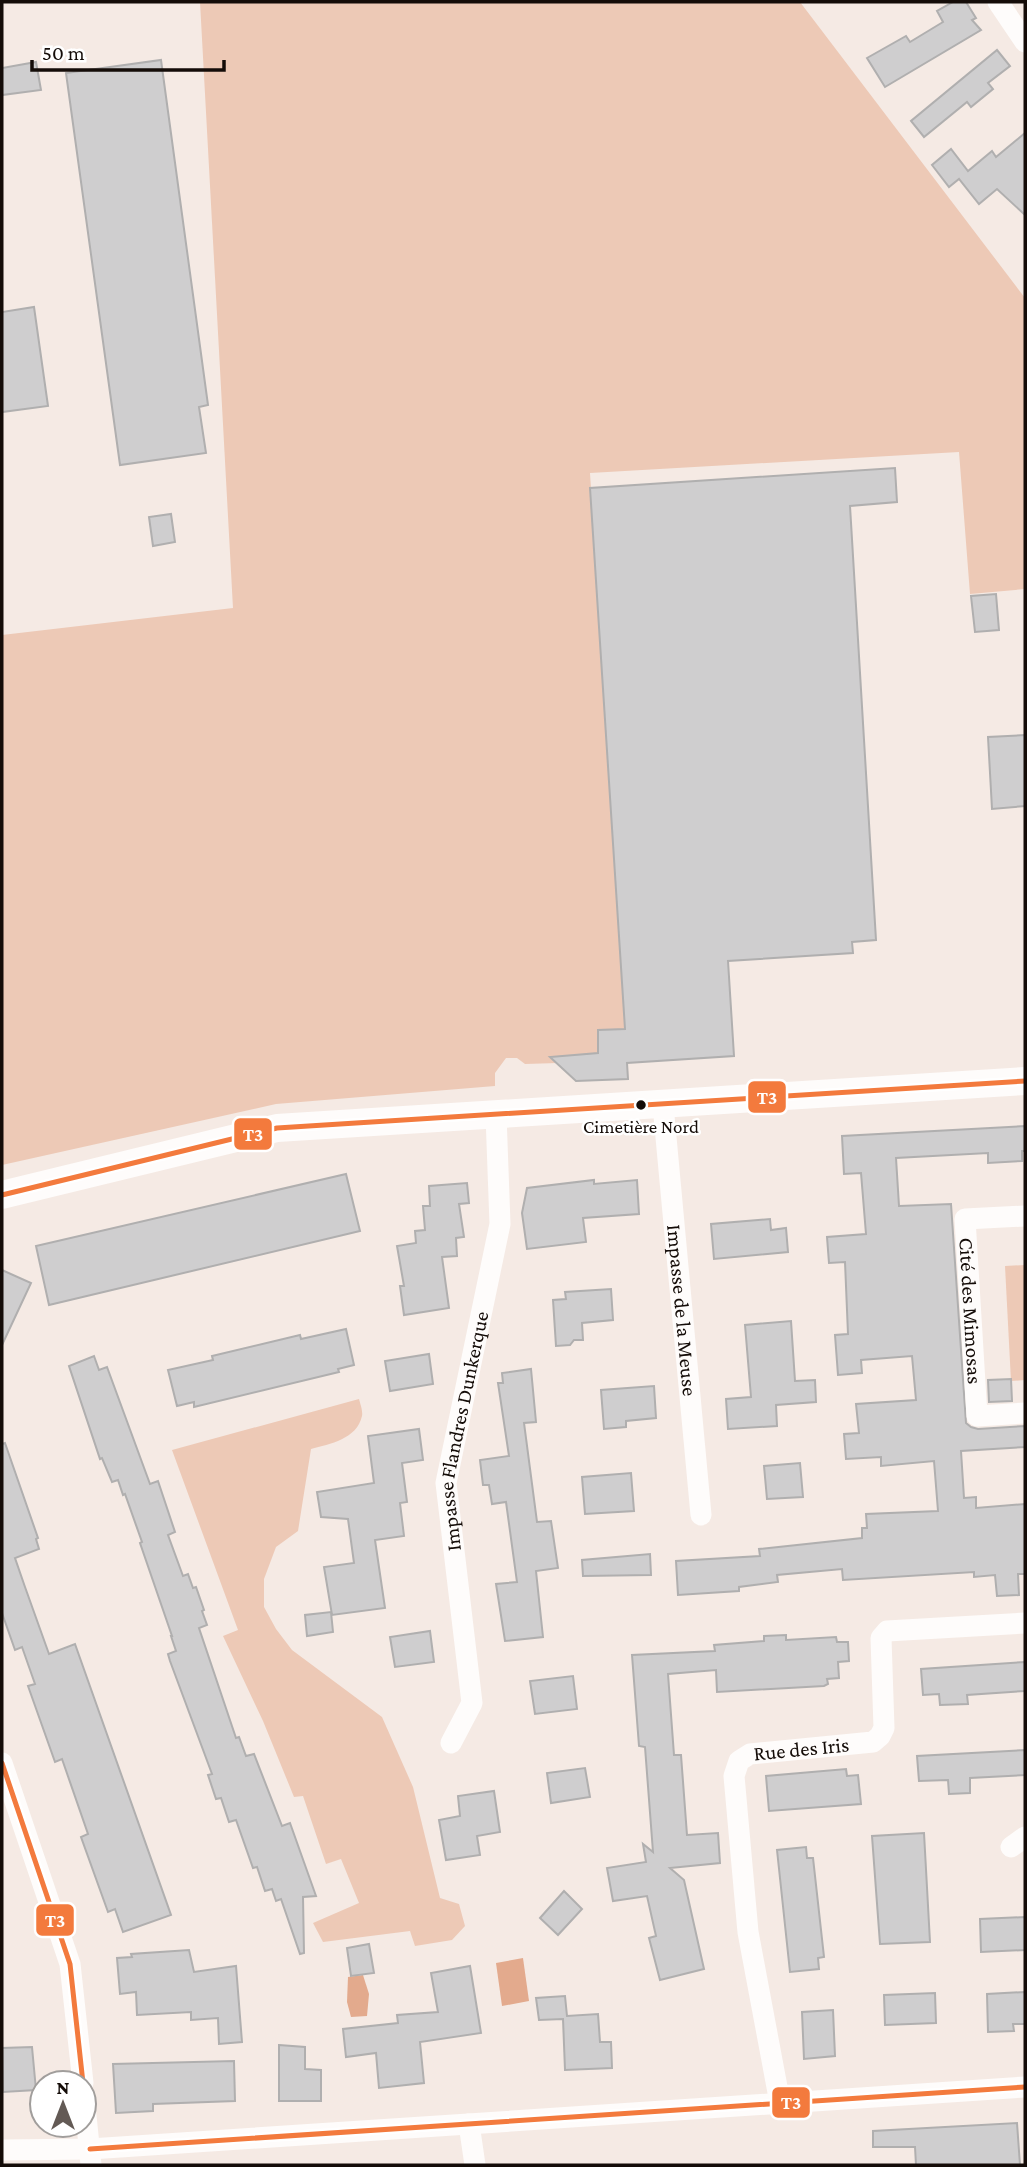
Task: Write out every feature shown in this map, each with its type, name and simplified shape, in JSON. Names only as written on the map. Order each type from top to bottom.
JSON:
[{"type":"main road","points":[[2,1195],[277,1128],[1025,1081]]},
{"type":"street","points":[[998,2],[1025,42]]},
{"type":"street","name":"Impasse de la Meuse","points":[[663,1105],[701,1515]]},
{"type":"street","name":"Impasse Flandres Dunkerque","points":[[451,1743],[472,1703],[446,1483],[500,1224],[496,1115]]},
{"type":"street","name":"Cité des Mimosas","points":[[1025,1216],[965,1219],[977,1416],[1025,1413]]},
{"type":"street","name":"Rue des Iris","points":[[780,2103],[748,1932],[734,1776],[739,1761],[750,1754],[873,1742],[880,1736],[884,1728],[881,1638],[887,1631],[1025,1623]]},
{"type":"street","points":[[2,1763],[70,1964],[81,2069]]},
{"type":"street","points":[[2,2150],[90,2157],[469,2124],[1025,2087]]},
{"type":"street","points":[[469,2124],[475,2165]]},
{"type":"street","points":[[88,2139],[90,2157]]},
{"type":"shaded area","name":"Cimetière Nord","points":[[200,2],[800,2],[1025,298],[1025,589],[970,594],[959,452],[590,473],[625,1029],[598,1030],[598,1053],[565,1056],[558,1063],[525,1064],[517,1058],[506,1058],[495,1073],[495,1086],[276,1104],[2,1165],[2,635],[233,608]]},
{"type":"shaded area","points":[[1025,1265],[1025,1380],[1011,1381],[1005,1266]]},
{"type":"shaded area","points":[[359,1399],[362,1416],[355,1430],[342,1439],[311,1449],[298,1531],[276,1547],[264,1579],[264,1607],[292,1650],[382,1717],[413,1787],[440,1898],[459,1904],[465,1926],[452,1940],[415,1946],[410,1931],[323,1942],[313,1923],[359,1903],[341,1859],[326,1864],[303,1796],[294,1797],[263,1721],[223,1636],[238,1630],[172,1450]]},
{"type":"shaded area","points":[[523,1958],[529,2001],[502,2006],[496,1963]]},
{"type":"shaded area","points":[[363,1975],[369,1994],[367,2016],[351,2017],[347,2002],[348,1977]]},
{"type":"building","points":[[953,2],[966,2],[976,18],[972,20],[981,30],[885,87],[867,58],[906,36],[910,42],[943,22],[937,11]]},
{"type":"building","points":[[997,50],[1010,66],[988,83],[993,89],[971,107],[967,102],[924,137],[911,121]]},
{"type":"building","points":[[161,60],[208,405],[199,407],[206,453],[120,465],[66,73]]},
{"type":"building","points":[[36,62],[41,90],[2,95],[2,68]]},
{"type":"building","points":[[1025,133],[1025,215],[997,189],[979,204],[959,179],[949,187],[932,165],[951,149],[968,171],[992,151],[996,157]]},
{"type":"building","points":[[34,307],[48,406],[2,412],[2,312]]},
{"type":"building","points":[[895,468],[897,502],[850,506],[876,940],[852,942],[853,953],[728,961],[734,1056],[627,1063],[628,1079],[576,1081],[550,1057],[598,1053],[598,1030],[625,1029],[590,488]]},
{"type":"building","points":[[171,514],[175,542],[153,546],[149,517]]},
{"type":"building","points":[[996,594],[999,630],[975,632],[971,596]]},
{"type":"building","points":[[1025,735],[1025,806],[992,809],[988,737]]},
{"type":"building","points":[[1025,1126],[1025,1151],[1022,1151],[1022,1161],[988,1163],[988,1153],[896,1158],[899,1206],[951,1204],[966,1423],[978,1429],[1025,1426],[1025,1447],[961,1451],[964,1498],[976,1497],[976,1508],[1025,1504],[1025,1574],[1018,1574],[1019,1595],[997,1596],[995,1575],[974,1577],[974,1572],[843,1580],[842,1569],[777,1575],[778,1582],[739,1587],[739,1591],[678,1595],[676,1561],[760,1556],[759,1549],[862,1538],[862,1528],[867,1528],[866,1514],[938,1511],[934,1461],[881,1466],[881,1457],[846,1459],[844,1434],[859,1433],[856,1404],[916,1400],[912,1356],[861,1360],[862,1373],[838,1375],[835,1335],[848,1334],[845,1262],[829,1263],[827,1237],[866,1234],[861,1173],[844,1174],[842,1136]]},
{"type":"building","points":[[346,1174],[360,1231],[49,1305],[36,1246]]},
{"type":"building","points":[[594,1180],[594,1184],[637,1180],[639,1214],[583,1218],[586,1242],[527,1249],[522,1213],[527,1188]]},
{"type":"building","points":[[467,1183],[469,1203],[459,1204],[464,1237],[456,1238],[457,1256],[442,1257],[449,1308],[404,1315],[400,1286],[404,1286],[397,1246],[416,1243],[415,1231],[425,1230],[423,1206],[430,1206],[429,1186]]},
{"type":"building","points":[[770,1219],[771,1230],[786,1228],[788,1252],[714,1259],[711,1224]]},
{"type":"building","points":[[2,1270],[31,1283],[2,1345]]},
{"type":"building","points":[[611,1289],[613,1320],[582,1323],[583,1340],[556,1346],[553,1300],[566,1299],[565,1292]]},
{"type":"building","points":[[791,1321],[795,1381],[815,1380],[816,1402],[776,1405],[777,1426],[728,1429],[726,1399],[751,1397],[745,1325]]},
{"type":"building","points":[[346,1329],[354,1365],[338,1369],[339,1372],[194,1407],[194,1402],[177,1406],[168,1370],[213,1360],[212,1356],[300,1335],[301,1339]]},
{"type":"building","points":[[429,1354],[433,1384],[390,1391],[385,1361]]},
{"type":"building","points":[[94,1356],[99,1370],[107,1367],[150,1484],[158,1481],[175,1532],[168,1535],[183,1576],[188,1574],[204,1610],[202,1611],[207,1625],[199,1628],[236,1738],[239,1737],[246,1756],[254,1754],[282,1826],[290,1823],[316,1896],[303,1897],[304,1953],[300,1954],[281,1899],[276,1901],[272,1889],[265,1891],[257,1867],[253,1868],[236,1820],[229,1822],[221,1798],[216,1799],[208,1775],[212,1774],[170,1661],[168,1654],[176,1651],[140,1543],[142,1542],[118,1480],[112,1482],[102,1458],[100,1459],[69,1366]]},
{"type":"building","points":[[531,1369],[536,1422],[524,1423],[537,1522],[551,1521],[558,1568],[536,1571],[543,1637],[505,1641],[496,1584],[517,1582],[506,1502],[492,1504],[489,1485],[483,1485],[480,1460],[509,1456],[498,1383],[503,1383],[502,1373]]},
{"type":"building","points":[[1011,1379],[1012,1401],[989,1402],[988,1380]]},
{"type":"building","points":[[654,1386],[656,1418],[626,1421],[626,1427],[604,1429],[601,1390]]},
{"type":"building","points":[[419,1429],[423,1460],[402,1463],[407,1502],[400,1503],[404,1536],[375,1540],[385,1608],[332,1615],[324,1567],[354,1563],[348,1519],[321,1517],[317,1492],[374,1483],[368,1436]]},
{"type":"building","points":[[5,1443],[38,1538],[39,1549],[15,1558],[25,1587],[49,1654],[75,1644],[171,1915],[123,1932],[115,1909],[108,1912],[81,1837],[88,1834],[62,1759],[55,1762],[28,1686],[35,1684],[22,1647],[15,1650],[2,1613],[2,1444]]},
{"type":"building","points":[[800,1463],[803,1497],[767,1499],[764,1466]]},
{"type":"building","points":[[631,1473],[634,1511],[585,1514],[582,1477]]},
{"type":"building","points":[[650,1554],[651,1575],[583,1576],[582,1560]]},
{"type":"building","points":[[331,1612],[333,1632],[307,1636],[305,1615]]},
{"type":"building","points":[[430,1631],[434,1662],[395,1667],[390,1637]]},
{"type":"building","points":[[786,1635],[786,1640],[836,1637],[837,1642],[848,1642],[849,1661],[838,1662],[839,1678],[827,1679],[828,1684],[824,1686],[717,1692],[716,1670],[668,1674],[674,1755],[681,1755],[687,1835],[718,1833],[720,1863],[670,1868],[684,1880],[704,1969],[660,1980],[649,1938],[656,1936],[647,1896],[613,1901],[607,1868],[646,1862],[643,1844],[653,1852],[645,1747],[639,1746],[632,1655],[715,1651],[714,1645],[764,1641],[764,1636]]},
{"type":"building","points":[[1025,1662],[1025,1691],[967,1695],[968,1704],[940,1705],[939,1694],[923,1695],[921,1669]]},
{"type":"building","points":[[573,1676],[577,1709],[535,1714],[530,1681]]},
{"type":"building","points":[[1025,1750],[1025,1775],[970,1778],[970,1793],[949,1794],[948,1780],[919,1781],[917,1756]]},
{"type":"building","points":[[585,1768],[590,1797],[551,1803],[547,1773]]},
{"type":"building","points":[[846,1769],[847,1776],[858,1775],[861,1804],[769,1811],[766,1776]]},
{"type":"building","points":[[494,1791],[500,1832],[477,1836],[480,1855],[446,1860],[439,1820],[460,1816],[458,1796]]},
{"type":"building","points":[[924,1833],[930,1942],[880,1944],[872,1836]]},
{"type":"building","points":[[806,1847],[807,1858],[813,1858],[824,1957],[818,1958],[819,1969],[790,1972],[777,1850]]},
{"type":"building","points":[[564,1891],[582,1909],[558,1935],[540,1918]]},
{"type":"building","points":[[1025,1917],[1025,1950],[981,1952],[980,1919]]},
{"type":"building","points":[[369,1944],[374,1973],[351,1976],[347,1948]]},
{"type":"building","points":[[189,1950],[194,1972],[236,1966],[242,2042],[219,2044],[218,2018],[191,2020],[191,2012],[137,2015],[136,1992],[120,1994],[117,1958],[132,1957],[131,1954]]},
{"type":"building","points":[[470,1966],[481,2033],[420,2042],[424,2083],[379,2088],[376,2053],[346,2057],[343,2029],[398,2023],[397,2015],[438,2012],[431,1973]]},
{"type":"building","points":[[1025,1992],[1025,2024],[1013,2024],[1014,2031],[988,2032],[987,1994]]},
{"type":"building","points":[[935,1993],[936,2023],[885,2025],[884,1995]]},
{"type":"building","points":[[565,1996],[567,2016],[598,2014],[600,2042],[611,2042],[612,2068],[565,2070],[563,2019],[539,2020],[536,1998]]},
{"type":"building","points":[[833,2010],[835,2056],[804,2059],[802,2012]]},
{"type":"building","points":[[279,2045],[305,2047],[305,2069],[321,2070],[321,2101],[279,2101]]},
{"type":"building","points":[[32,2047],[34,2069],[28,2069],[28,2090],[3,2092],[2,2048]]},
{"type":"building","points":[[234,2061],[235,2101],[153,2104],[153,2111],[116,2113],[113,2064]]},
{"type":"building","points":[[1017,2123],[1020,2165],[916,2165],[915,2147],[873,2147],[873,2131]]},
{"type":"transit line","name":"T3","points":[[2,1195],[277,1128],[1025,1081]]},
{"type":"transit line","name":"T3","points":[[2,1763],[70,1964],[81,2069]]},
{"type":"transit line","name":"T3","points":[[90,2149],[1025,2087]]},
{"type":"place","name":"Cimetière Nord","points":[[641,1105]]}]
